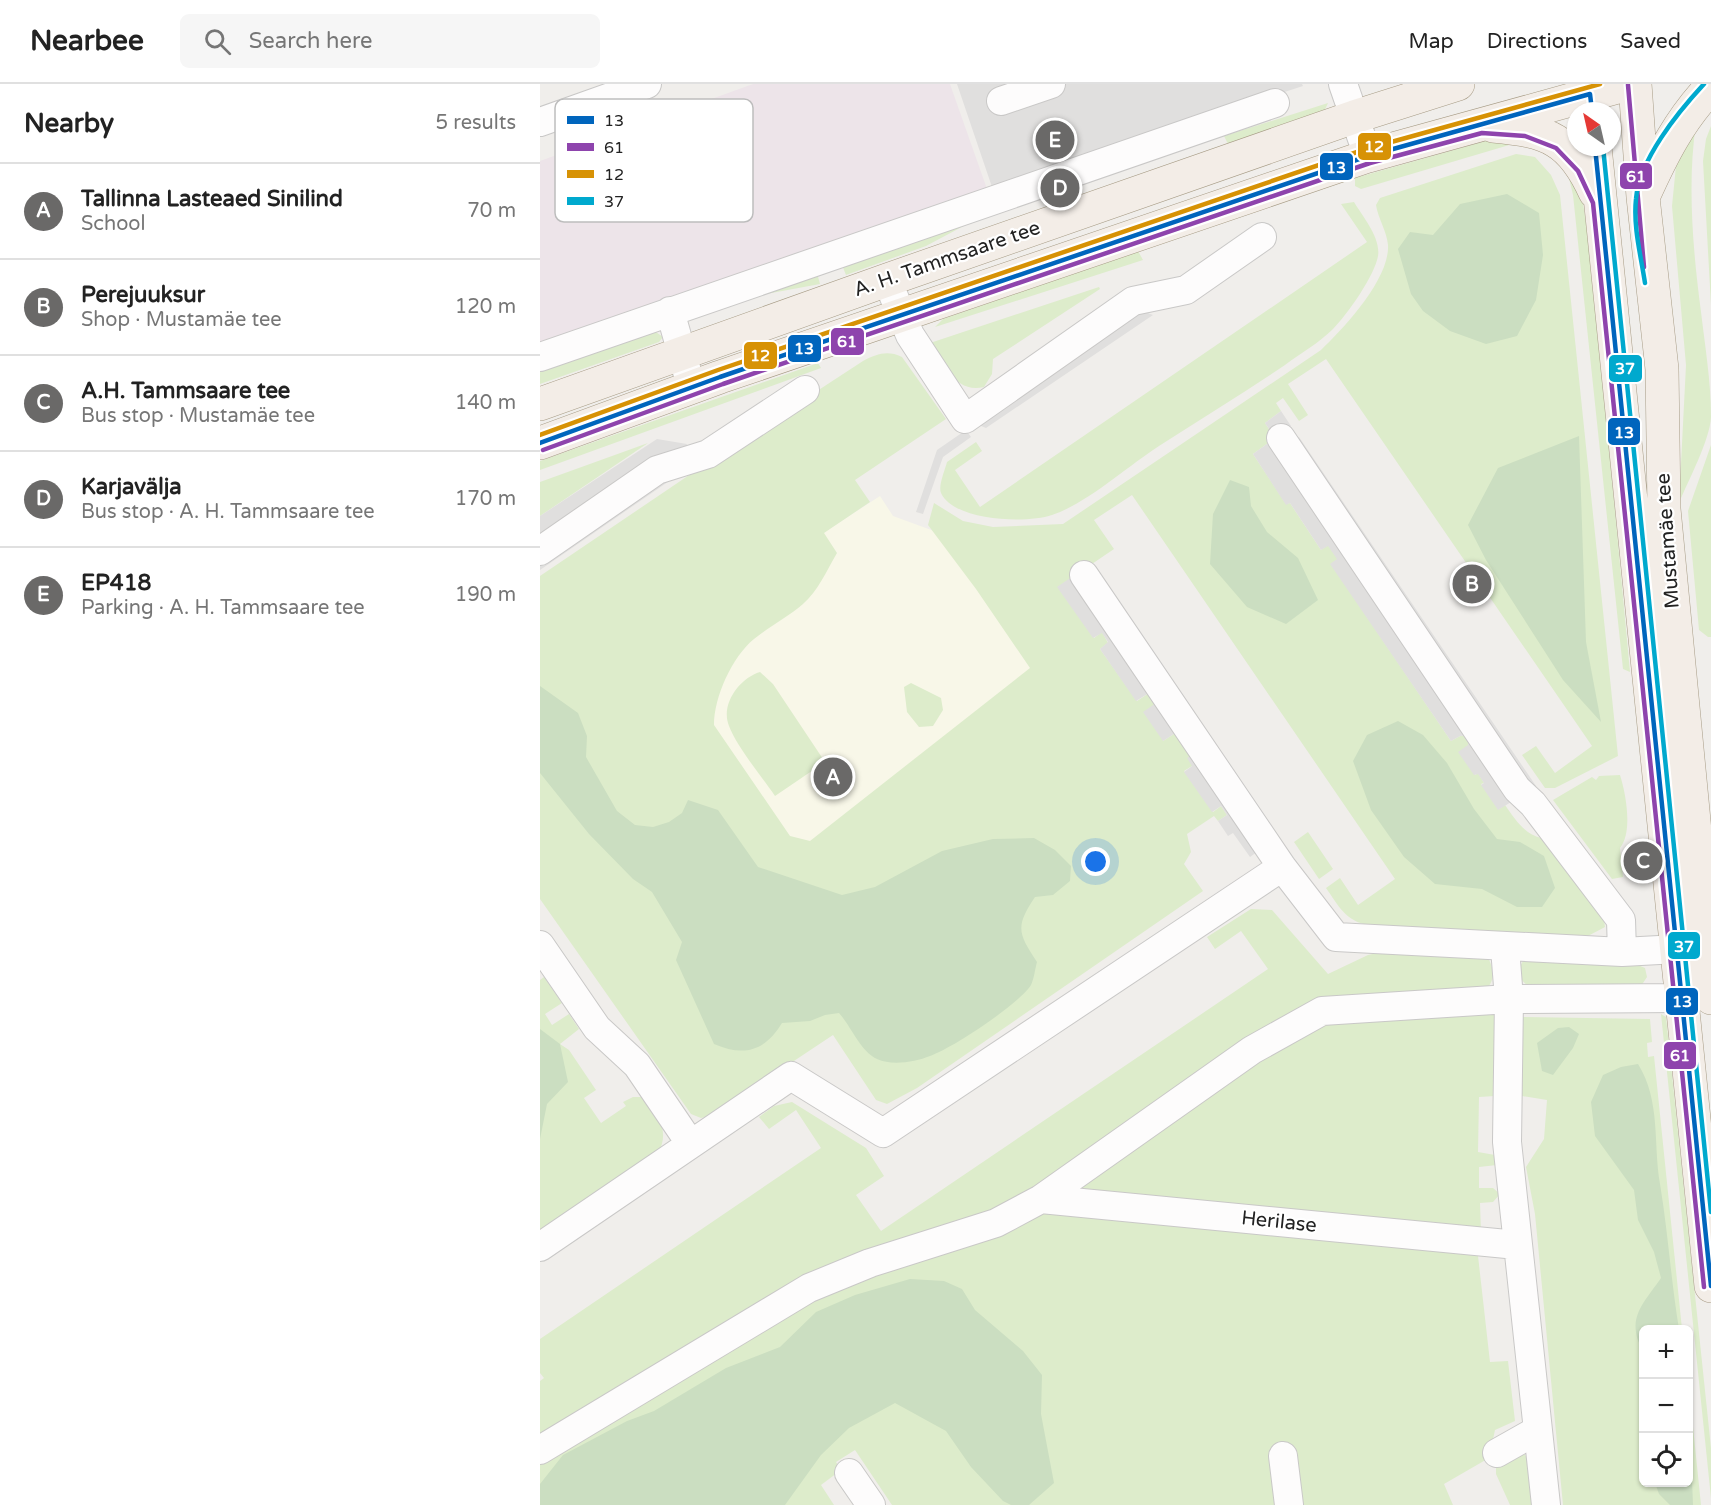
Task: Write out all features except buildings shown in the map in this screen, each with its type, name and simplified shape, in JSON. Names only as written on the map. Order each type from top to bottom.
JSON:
[{"type":"main road","name":"A. H. Tammsaare tee","points":[[540,404],[1354,117],[1458,84]]},
{"type":"main road","name":"A. H. Tammsaare tee","points":[[540,443],[901,315],[1368,156],[1628,84]]},
{"type":"main road","name":"Mustamäe tee","points":[[1635,84],[1643,197],[1662,369],[1664,509],[1694,886],[1711,1286]]},
{"type":"main road","points":[[1643,197],[1667,146],[1690,109],[1711,87]]},
{"type":"main road","points":[[1481,125],[1527,129],[1560,142],[1584,166],[1600,201]]},
{"type":"main road","name":"Mustamäe tee","points":[[1596,156],[1600,201],[1694,886],[1665,950],[1700,989]]},
{"type":"street","points":[[605,99],[647,84]]},
{"type":"street","points":[[1001,101],[1051,84]]},
{"type":"street","points":[[1343,84],[1368,156]]},
{"type":"street","points":[[540,357],[1275,103]]},
{"type":"street","points":[[540,122],[555,117]]},
{"type":"street","points":[[887,280],[910,335],[965,419],[1133,301],[1186,290],[1262,237]]},
{"type":"street","points":[[670,311],[691,388]]},
{"type":"street","points":[[540,551],[657,470],[708,454],[805,390]]},
{"type":"street","points":[[1281,438],[1516,789],[1533,804],[1621,920],[1622,952]]},
{"type":"street","points":[[1084,575],[1282,867],[1336,937],[1505,948],[1622,952],[1665,950]]},
{"type":"street","points":[[540,1247],[791,1076],[883,1133],[1282,867]]},
{"type":"street","points":[[540,945],[597,1028],[637,1065],[690,1143]]},
{"type":"street","points":[[1505,948],[1509,999],[1507,1142],[1536,1431],[1546,1505]]},
{"type":"street","points":[[540,1450],[809,1288],[870,1263],[996,1223],[1041,1199],[1252,1050],[1322,1011],[1700,989]]},
{"type":"street","name":"Herilase","points":[[1041,1199],[1517,1245]]},
{"type":"street","points":[[1497,1453],[1536,1431]]},
{"type":"street","points":[[1283,1456],[1289,1505]]},
{"type":"street","points":[[849,1473],[871,1505]]},
{"type":"shaded area","points":[[753,84],[950,84],[987,189],[540,370],[540,161],[555,156],[555,222],[753,222],[753,99],[712,99]]},
{"type":"shaded area","points":[[957,84],[1302,84],[1303,86],[992,187]]},
{"type":"shaded area","points":[[1134,308],[1153,315],[986,428],[969,421]]},
{"type":"shaded area","points":[[1281,411],[1291,426],[1275,440],[1516,799],[1498,810],[1481,785],[1484,783],[1478,774],[1474,775],[1458,752],[1468,745],[1470,735],[1460,736],[1451,741],[1330,564],[1337,559],[1328,546],[1321,550],[1290,503],[1286,505],[1253,454],[1275,438],[1265,423]]},
{"type":"shaded area","points":[[966,430],[971,437],[943,457],[923,514],[916,512],[937,450]]},
{"type":"shaded area","points":[[1299,437],[1536,786],[1528,792],[1291,442]]},
{"type":"shaded area","points":[[657,439],[687,444],[683,459],[540,541],[540,516]]},
{"type":"shaded area","points":[[671,471],[675,477],[540,570],[540,559]]},
{"type":"shaded area","points":[[880,496],[893,516],[1027,565],[1067,625],[747,1013],[557,740],[836,553],[823,533]]},
{"type":"shaded area","points":[[1079,572],[1265,846],[1250,857],[1233,833],[1228,836],[1218,821],[1227,815],[1221,806],[1212,812],[1184,772],[1192,766],[1187,758],[1195,753],[1180,730],[1163,741],[1143,712],[1156,703],[1149,693],[1136,701],[1100,649],[1108,642],[1102,633],[1093,638],[1057,587]]},
{"type":"green space","points":[[1328,103],[1323,114],[1228,144],[1224,136]]},
{"type":"green space","points":[[1696,124],[1692,170],[1692,218],[1709,377],[1711,417],[1703,449],[1679,503],[1686,365],[1672,206],[1676,166]]},
{"type":"green space","points":[[1711,126],[1711,305],[1703,161],[1706,139]]},
{"type":"green space","points":[[1496,138],[1516,143],[1361,189],[1355,186],[1355,178]]},
{"type":"green space","points":[[1516,154],[1535,157],[1551,175],[1560,195],[1618,756],[1555,788],[1545,788],[1522,755],[1536,746],[1555,773],[1592,746],[1326,359],[1288,384],[1308,415],[1299,421],[1283,398],[1276,403],[1281,411],[1265,423],[1275,438],[1253,454],[1286,504],[1290,503],[1321,550],[1328,545],[1338,559],[1331,564],[1451,741],[1460,736],[1470,735],[1468,745],[1475,775],[1478,773],[1484,783],[1481,784],[1499,809],[1505,805],[1525,830],[1541,838],[1604,920],[1605,927],[1586,937],[1369,925],[1348,916],[1326,888],[1340,878],[1358,905],[1395,879],[1132,495],[1094,520],[1114,549],[1058,587],[1094,638],[1102,632],[1108,643],[1100,649],[1137,701],[1149,693],[1156,702],[1163,741],[1180,730],[1195,753],[1192,766],[1184,771],[1213,812],[1221,806],[1227,815],[1218,821],[1214,816],[1187,834],[1191,852],[1184,864],[1203,891],[917,1088],[887,1104],[876,1100],[833,1035],[713,1115],[701,1118],[691,1114],[540,899],[540,576],[863,361],[882,354],[902,357],[946,419],[855,480],[870,502],[824,533],[837,553],[822,580],[803,604],[754,639],[738,656],[717,702],[714,725],[790,836],[810,841],[1030,668],[976,589],[928,525],[934,503],[963,521],[993,527],[1063,524],[1321,350],[1330,341],[1364,302],[1387,258],[1387,240],[1376,205],[1380,198]]},
{"type":"green space","points":[[1565,161],[1582,196],[1592,264],[1630,672],[1623,669],[1573,195]]},
{"type":"green space","points":[[1507,194],[1539,213],[1543,255],[1536,300],[1517,336],[1486,344],[1450,331],[1423,311],[1411,294],[1398,249],[1410,232],[1433,235],[1460,204]]},
{"type":"green space","points":[[1354,202],[1377,242],[1376,264],[1360,294],[1339,323],[1310,348],[1159,446],[1093,494],[1065,510],[1040,518],[992,518],[960,510],[948,502],[941,493],[941,482],[947,462],[976,442],[982,451],[955,470],[980,507],[1367,242],[1341,204]]},
{"type":"green space","points":[[988,213],[926,246],[846,275],[842,265]]},
{"type":"green space","points":[[1138,251],[1143,260],[935,327],[943,319]]},
{"type":"green space","points":[[817,273],[820,284],[745,298]]},
{"type":"green space","points":[[1099,287],[1100,289],[993,359],[992,374],[984,387],[965,386],[958,381],[951,375],[930,343]]},
{"type":"green space","points":[[653,330],[663,337],[659,342],[540,384],[540,370]]},
{"type":"green space","points":[[818,363],[821,368],[540,470],[540,461]]},
{"type":"green space","points":[[1579,436],[1586,642],[1601,722],[1563,680],[1486,560],[1468,525],[1498,468]]},
{"type":"green space","points":[[648,443],[540,516],[540,482]]},
{"type":"green space","points":[[1711,445],[1711,637],[1708,637],[1699,630],[1688,511]]},
{"type":"green space","points":[[1230,480],[1249,487],[1251,506],[1267,532],[1298,558],[1318,600],[1286,624],[1247,607],[1210,564],[1213,514]]},
{"type":"green space","points":[[760,672],[773,684],[825,762],[775,796],[738,743],[727,718],[730,701],[739,686]]},
{"type":"green space","points":[[911,683],[941,698],[943,710],[933,726],[919,727],[907,712],[904,687]]},
{"type":"green space","points":[[540,686],[578,713],[587,736],[586,757],[617,811],[635,825],[653,827],[669,822],[682,813],[688,800],[718,810],[758,867],[842,895],[875,887],[942,851],[993,839],[1034,838],[1055,850],[1071,866],[1070,881],[1053,895],[1035,897],[1024,916],[1021,930],[1037,962],[1031,985],[1000,1014],[969,1035],[940,1051],[911,1061],[896,1063],[883,1061],[871,1055],[839,1013],[810,1021],[782,1023],[768,1040],[753,1049],[735,1050],[714,1044],[676,960],[682,942],[652,892],[633,879],[589,834],[540,773]]},
{"type":"green space","points":[[1398,721],[1423,735],[1447,763],[1474,809],[1497,839],[1520,842],[1544,856],[1555,888],[1542,907],[1517,907],[1482,889],[1435,884],[1404,857],[1371,810],[1353,761],[1367,735]]},
{"type":"green space","points":[[1620,775],[1626,802],[1627,823],[1624,841],[1620,848],[1623,877],[1612,879],[1553,800],[1592,777],[1596,780],[1599,776]]},
{"type":"green space","points":[[1308,832],[1333,869],[1319,879],[1294,842]]},
{"type":"green space","points":[[1251,909],[1272,910],[1328,974],[1368,955],[1385,951],[1487,956],[1492,968],[1492,980],[1488,987],[1330,1001],[1045,1187],[540,1436],[540,1381],[544,1378],[540,1373],[540,1339],[821,1148],[796,1110],[769,1129],[759,1117],[774,1106],[792,1102],[866,1148],[884,1176],[856,1195],[881,1231],[1268,969],[1241,931],[1215,949],[1207,937]]},
{"type":"green space","points":[[1524,960],[1638,965],[1645,968],[1647,977],[1641,986],[1527,985],[1520,973],[1520,966]]},
{"type":"green space","points":[[544,977],[562,1003],[545,1014],[552,1025],[569,1014],[579,1029],[560,1044],[569,1050],[596,1090],[584,1098],[601,1123],[626,1106],[623,1102],[633,1097],[641,1097],[658,1116],[663,1139],[657,1154],[540,1233],[540,980]]},
{"type":"green space","points":[[1495,1010],[1495,1096],[1479,1097],[1478,1152],[1495,1155],[1497,1165],[1479,1167],[1479,1188],[1493,1188],[1500,1194],[1493,1202],[1480,1203],[1481,1233],[1085,1194],[1081,1185],[1259,1055],[1332,1022]]},
{"type":"green space","points":[[1661,1014],[1666,1017],[1711,1448],[1711,1498]]},
{"type":"green space","points":[[1518,1017],[1650,1019],[1652,1042],[1647,1043],[1648,1057],[1654,1056],[1682,1325],[1639,1325],[1639,1487],[1693,1487],[1693,1427],[1701,1505],[1563,1505],[1535,1214],[1526,1167],[1544,1139],[1547,1100],[1522,1096]]},
{"type":"green space","points":[[1569,1027],[1579,1034],[1573,1048],[1553,1075],[1542,1071],[1537,1043],[1558,1028]]},
{"type":"green space","points":[[540,1029],[560,1044],[568,1082],[547,1104],[540,1139]]},
{"type":"green space","points":[[1638,1064],[1650,1093],[1678,1325],[1639,1325],[1639,1342],[1636,1330],[1638,1312],[1661,1278],[1654,1252],[1638,1220],[1634,1190],[1595,1136],[1591,1102],[1603,1075],[1621,1067]]},
{"type":"green space","points":[[1040,1207],[1477,1247],[1490,1362],[1508,1361],[1515,1421],[1495,1430],[1489,1458],[1444,1484],[1453,1505],[892,1505],[855,1450],[836,1462],[841,1470],[821,1485],[834,1505],[540,1505],[540,1462],[818,1294]]},
{"type":"green space","points":[[910,1279],[944,1281],[962,1289],[975,1310],[1023,1351],[1042,1375],[1041,1414],[1054,1483],[1029,1505],[1011,1505],[1003,1501],[971,1467],[946,1431],[895,1403],[849,1428],[821,1455],[785,1505],[540,1505],[540,1484],[563,1455],[627,1421],[654,1411],[726,1368],[780,1347],[816,1312],[855,1295]]},
{"type":"green space","points":[[1523,1452],[1527,1458],[1535,1505],[1510,1505],[1496,1474],[1496,1465]]},
{"type":"green space","points":[[1656,1487],[1692,1487],[1693,1505],[1670,1505],[1659,1494]]},
{"type":"transit line","name":"12","points":[[540,435],[718,370],[1366,149],[1600,84]]},
{"type":"transit line","name":"37","points":[[1645,283],[1636,220],[1639,184],[1644,169],[1661,137],[1704,84]]},
{"type":"transit line","name":"61","points":[[1628,85],[1644,267]]},
{"type":"transit line","name":"13","points":[[540,443],[720,377],[1368,156],[1590,94],[1591,102]]},
{"type":"transit line","name":"61","points":[[543,450],[723,384],[1370,163],[1482,133],[1525,136],[1556,148],[1578,171],[1593,203],[1704,1287]]},
{"type":"transit line","name":"13","points":[[1596,156],[1711,1286]]},
{"type":"transit line","name":"37","points":[[1604,156],[1711,1212]]},
{"type":"place","name":"EP418","points":[[1055,140]]},
{"type":"place","name":"Karjavälja","points":[[1060,188]]},
{"type":"place","name":"Perejuuksur","points":[[1472,584]]},
{"type":"place","name":"Tallinna Lasteaed Sinilind","points":[[833,777]]},
{"type":"place","name":"A.H. Tammsaare tee","points":[[1643,861]]}]
